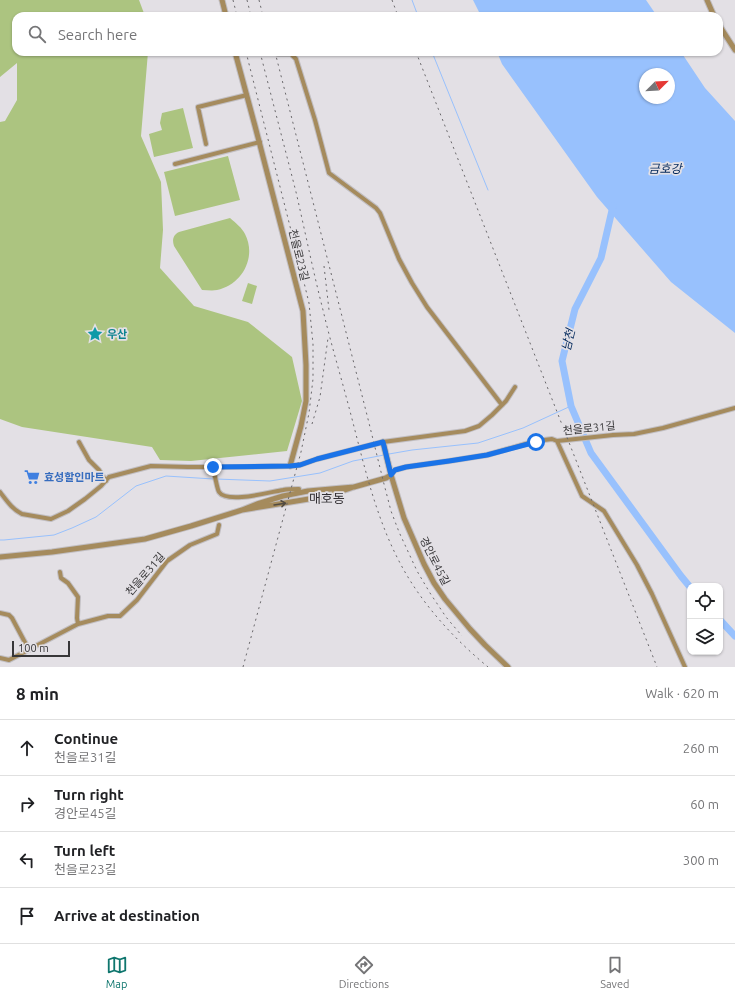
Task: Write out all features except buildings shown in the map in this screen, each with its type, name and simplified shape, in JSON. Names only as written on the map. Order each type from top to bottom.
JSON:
[{"type":"street","points":[[222,0],[225,12]]},
{"type":"street","points":[[707,0],[712,12]]},
{"type":"street","points":[[723,31],[735,50]]},
{"type":"street","name":"천을로23길","points":[[236,56],[260,142],[303,311],[306,401],[290,466]]},
{"type":"street","points":[[293,56],[296,59],[326,158],[329,173],[376,208],[380,213],[399,259],[416,289],[427,306],[502,404]]},
{"type":"street","points":[[206,144],[198,107],[247,95]]},
{"type":"street","points":[[175,164],[260,142]]},
{"type":"street","points":[[1,495],[9,505],[22,514],[51,519],[68,511],[85,499],[101,486],[109,477],[151,466],[214,469],[300,465],[317,459],[384,444],[465,431],[479,426],[492,415],[506,401],[515,387]]},
{"type":"street","name":"천을로31길","points":[[354,487],[386,478],[395,470],[406,467],[487,455],[552,439],[557,441],[634,434],[663,428],[735,408]]},
{"type":"street","points":[[557,441],[582,496],[604,511],[638,565],[684,667]]},
{"type":"street","points":[[79,442],[89,460],[106,481]]},
{"type":"street","name":"경안로45길","points":[[384,444],[389,469],[404,518],[434,583],[445,599],[484,645],[508,667]]},
{"type":"street","points":[[214,469],[219,491],[225,496],[247,496],[299,489]]},
{"type":"street","points":[[242,510],[327,496],[354,487]]},
{"type":"street","points":[[0,557],[52,552],[145,539],[242,510],[270,499],[297,493],[354,487]]},
{"type":"street","name":"천을로31길","points":[[0,658],[9,660],[78,624],[108,616],[120,616],[137,600],[167,561],[190,546],[217,534],[219,524]]},
{"type":"street","points":[[60,572],[61,578],[68,583],[78,597],[78,624]]},
{"type":"street","points":[[0,613],[9,615],[12,618],[29,650]]},
{"type":"green space","points":[[0,0],[139,0],[144,12],[12,12],[12,56],[148,56],[141,136],[161,182],[163,230],[160,268],[194,306],[248,322],[292,357],[302,401],[287,451],[191,461],[160,460],[152,447],[22,427],[0,419],[0,122],[5,121],[17,100],[17,63],[0,77]]},
{"type":"green space","points":[[183,108],[193,148],[154,157],[149,134],[162,130],[160,123],[162,113]]},
{"type":"green space","points":[[228,156],[240,200],[175,216],[164,172]]},
{"type":"green space","points":[[230,218],[245,234],[248,243],[248,261],[245,269],[234,282],[226,287],[215,290],[202,290],[174,246],[173,242],[175,235],[179,232]]},
{"type":"green space","points":[[248,283],[257,286],[252,304],[242,301]]},
{"type":"water","points":[[473,0],[646,0],[654,12],[479,12]]},
{"type":"water","name":"금호강","points":[[499,56],[684,56],[705,88],[735,121],[735,333],[671,282],[597,197],[502,64]]},
{"type":"waterway","points":[[412,0],[416,12]]},
{"type":"waterway","points":[[434,56],[488,190]]},
{"type":"waterway","name":"남천","points":[[613,206],[601,258],[575,309],[562,361],[571,406],[591,453],[687,583]]},
{"type":"waterway","points":[[389,454],[478,443],[523,428],[571,406]]},
{"type":"waterway","points":[[216,479],[270,481],[320,473],[353,461],[384,455]]},
{"type":"waterway","points":[[0,540],[54,535],[96,517],[136,486],[166,476],[213,479]]},
{"type":"waterway","name":"남천","points":[[723,623],[735,636]]},
{"type":"railway","points":[[233,0],[236,12]]},
{"type":"railway","points":[[247,0],[250,12]]},
{"type":"railway","points":[[259,0],[262,12]]},
{"type":"railway","points":[[392,0],[396,12]]},
{"type":"railway","points":[[243,667],[301,452],[309,413],[313,379],[313,344],[309,303],[247,56]]},
{"type":"railway","points":[[261,56],[296,192],[329,332],[369,483],[382,524],[408,578],[428,606],[450,632],[488,667]]},
{"type":"railway","points":[[276,56],[391,511],[417,571],[446,617],[462,636]]},
{"type":"railway","points":[[418,56],[657,667]]},
{"type":"railway","points":[[324,266],[329,310]]},
{"type":"railway","points":[[312,424],[320,397],[328,338]]},
{"type":"place","name":"우산","points":[[95,334]]},
{"type":"place","name":"효성할인마트","points":[[32,477]]},
{"type":"district","name":"매호동","points":[[327,498]]},
{"type":"route","points":[[213,467],[300,465],[317,459],[383,442],[391,475],[395,470],[406,467],[487,455],[536,442]]}]
